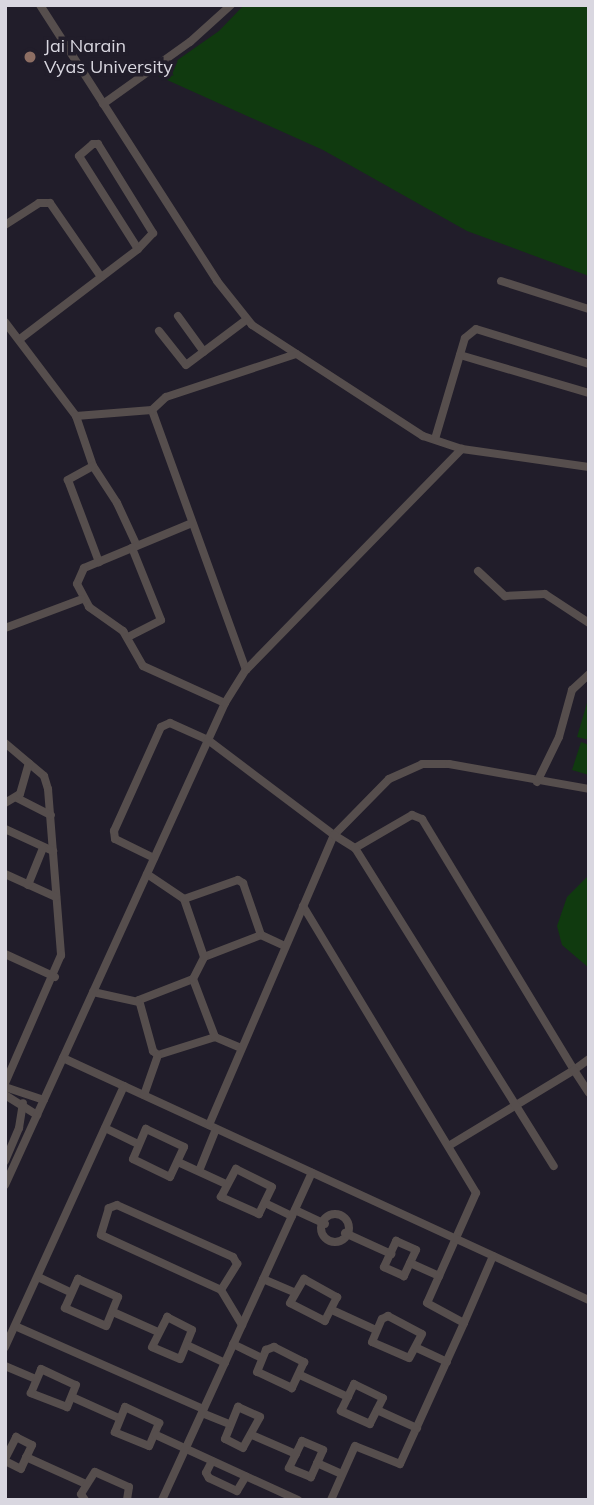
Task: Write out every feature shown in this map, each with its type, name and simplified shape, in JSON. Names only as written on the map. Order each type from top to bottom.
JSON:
[{"type":"street","points":[[40,5],[246,320],[401,422],[435,439],[462,449],[589,467]]},
{"type":"street","points":[[103,104],[190,42],[231,5]]},
{"type":"street","points":[[20,339],[138,249],[153,233],[98,144],[93,144],[79,156],[138,249]]},
{"type":"street","points":[[5,225],[39,203],[50,203],[102,277]]},
{"type":"street","points":[[501,281],[589,309]]},
{"type":"street","points":[[178,316],[205,352]]},
{"type":"street","points":[[159,331],[183,364],[205,352],[246,320]]},
{"type":"street","points":[[5,322],[76,416],[93,466],[117,503],[161,620],[128,637]]},
{"type":"street","points":[[435,439],[465,338],[476,329],[589,365]]},
{"type":"street","points":[[76,416],[152,410],[166,397],[296,354]]},
{"type":"street","points":[[460,355],[589,393]]},
{"type":"street","points":[[152,410],[246,670]]},
{"type":"street","points":[[5,1185],[225,703],[246,670],[462,449]]},
{"type":"street","points":[[93,466],[68,480],[99,562]]},
{"type":"street","points":[[192,523],[99,562],[78,577],[82,599],[128,637],[143,666],[225,703]]},
{"type":"street","points":[[478,571],[505,596],[545,594],[589,623]]},
{"type":"street","points":[[5,628],[82,599]]},
{"type":"street","points":[[537,782],[559,737],[572,690],[589,674]]},
{"type":"street","points":[[154,858],[115,839],[114,831],[141,766],[161,727],[170,723],[208,740],[355,848],[554,1166]]},
{"type":"street","points":[[5,743],[44,776],[51,815],[61,955],[55,977],[5,1085],[44,1100]]},
{"type":"street","points":[[5,803],[17,798],[29,763]]},
{"type":"street","points":[[199,1171],[242,1048],[334,835],[380,786],[422,764],[449,764],[537,782],[589,789]]},
{"type":"street","points":[[17,798],[51,815]]},
{"type":"street","points":[[355,848],[412,815],[422,819],[589,1093]]},
{"type":"street","points":[[5,829],[53,851]]},
{"type":"street","points":[[28,885],[43,848]]},
{"type":"street","points":[[5,874],[56,897]]},
{"type":"street","points":[[147,874],[184,899],[204,957]]},
{"type":"street","points":[[184,899],[238,880],[243,883],[261,935]]},
{"type":"street","points":[[303,906],[450,1145],[476,1193],[427,1303],[464,1323]]},
{"type":"street","points":[[93,992],[138,1002],[193,979],[204,957],[261,935],[285,946]]},
{"type":"street","points":[[5,954],[55,977]]},
{"type":"street","points":[[193,979],[215,1037]]},
{"type":"street","points":[[138,1002],[158,1055],[144,1096]]},
{"type":"street","points":[[158,1055],[215,1037],[242,1048]]},
{"type":"street","points":[[63,1058],[589,1300]]},
{"type":"street","points":[[450,1145],[589,1059]]},
{"type":"street","points":[[5,1348],[124,1086]]},
{"type":"street","points":[[5,1095],[23,1103],[37,1115]]},
{"type":"street","points":[[5,1161],[23,1103]]},
{"type":"street","points":[[105,1128],[138,1144]]},
{"type":"street","points":[[145,1129],[184,1147],[178,1162],[173,1175],[165,1176],[135,1160],[145,1129]]},
{"type":"street","points":[[5,1133],[14,1137]]},
{"type":"street","points":[[178,1162],[226,1184]]},
{"type":"street","points":[[236,1169],[271,1186],[265,1203],[257,1214],[223,1199],[226,1184],[236,1169]]},
{"type":"street","points":[[162,1500],[312,1173]]},
{"type":"street","points":[[265,1203],[325,1224]]},
{"type":"street","points":[[221,1290],[227,1287],[236,1259],[117,1205],[109,1208],[101,1235],[221,1290],[242,1325]]},
{"type":"street","points":[[333,1212],[348,1219],[345,1233],[336,1244],[320,1236],[325,1224],[333,1212]]},
{"type":"street","points":[[345,1233],[390,1254]]},
{"type":"street","points":[[396,1241],[416,1250],[404,1276],[384,1267],[390,1254],[396,1241]]},
{"type":"street","points":[[331,1500],[355,1446],[400,1464],[493,1256]]},
{"type":"street","points":[[411,1263],[439,1276]]},
{"type":"street","points":[[37,1277],[70,1292]]},
{"type":"street","points":[[78,1279],[116,1295],[119,1300],[113,1312],[103,1326],[66,1310],[70,1292],[78,1279]]},
{"type":"street","points":[[263,1279],[293,1292]]},
{"type":"street","points":[[304,1279],[334,1294],[332,1310],[323,1321],[291,1306],[293,1292],[304,1279]]},
{"type":"street","points":[[332,1310],[376,1330]]},
{"type":"street","points":[[113,1312],[158,1332]]},
{"type":"street","points":[[165,1317],[191,1328],[187,1345],[180,1359],[154,1348],[165,1317]]},
{"type":"street","points":[[383,1317],[391,1317],[422,1334],[417,1348],[405,1358],[377,1346],[372,1341],[376,1330],[383,1317]]},
{"type":"street","points":[[15,1326],[229,1424]]},
{"type":"street","points":[[233,1344],[262,1358]]},
{"type":"street","points":[[187,1345],[225,1363]]},
{"type":"street","points":[[274,1346],[304,1362],[300,1376],[288,1388],[257,1372],[262,1358],[274,1346]]},
{"type":"street","points":[[417,1348],[447,1362]]},
{"type":"street","points":[[5,1366],[35,1379]]},
{"type":"street","points":[[44,1369],[64,1378],[76,1385],[72,1396],[62,1409],[33,1395],[35,1379],[44,1369]]},
{"type":"street","points":[[300,1376],[348,1396]]},
{"type":"street","points":[[354,1384],[383,1398],[377,1410],[370,1424],[341,1410],[354,1384]]},
{"type":"street","points":[[72,1396],[118,1418]]},
{"type":"street","points":[[128,1406],[158,1421],[156,1435],[146,1447],[115,1432],[118,1418],[128,1406]]},
{"type":"street","points":[[238,1407],[255,1412],[260,1417],[246,1447],[226,1441],[229,1424],[238,1407]]},
{"type":"street","points":[[377,1410],[417,1428]]},
{"type":"street","points":[[156,1435],[298,1500]]},
{"type":"street","points":[[252,1435],[296,1454]]},
{"type":"street","points":[[16,1437],[32,1445],[21,1469],[5,1460],[8,1449],[16,1437]]},
{"type":"street","points":[[302,1441],[323,1450],[317,1463],[311,1478],[289,1468],[302,1441]]},
{"type":"street","points":[[26,1457],[86,1484]]},
{"type":"street","points":[[212,1461],[206,1473],[209,1478],[237,1490],[246,1476]]},
{"type":"street","points":[[317,1463],[342,1474]]},
{"type":"street","points":[[85,1500],[81,1496],[86,1484],[98,1472],[129,1487],[127,1500]]},
{"type":"green space","points":[[244,5],[589,5],[589,276],[467,231],[323,150],[156,75],[219,31]]},
{"type":"green space","points":[[587,703],[589,704],[589,740],[577,737]]},
{"type":"green space","points":[[581,742],[589,745],[589,775],[572,770]]},
{"type":"green space","points":[[589,875],[589,968],[562,945],[557,926],[567,897]]},
{"type":"place","name":"Jai Narain Vyas University","points":[[30,57]]}]
